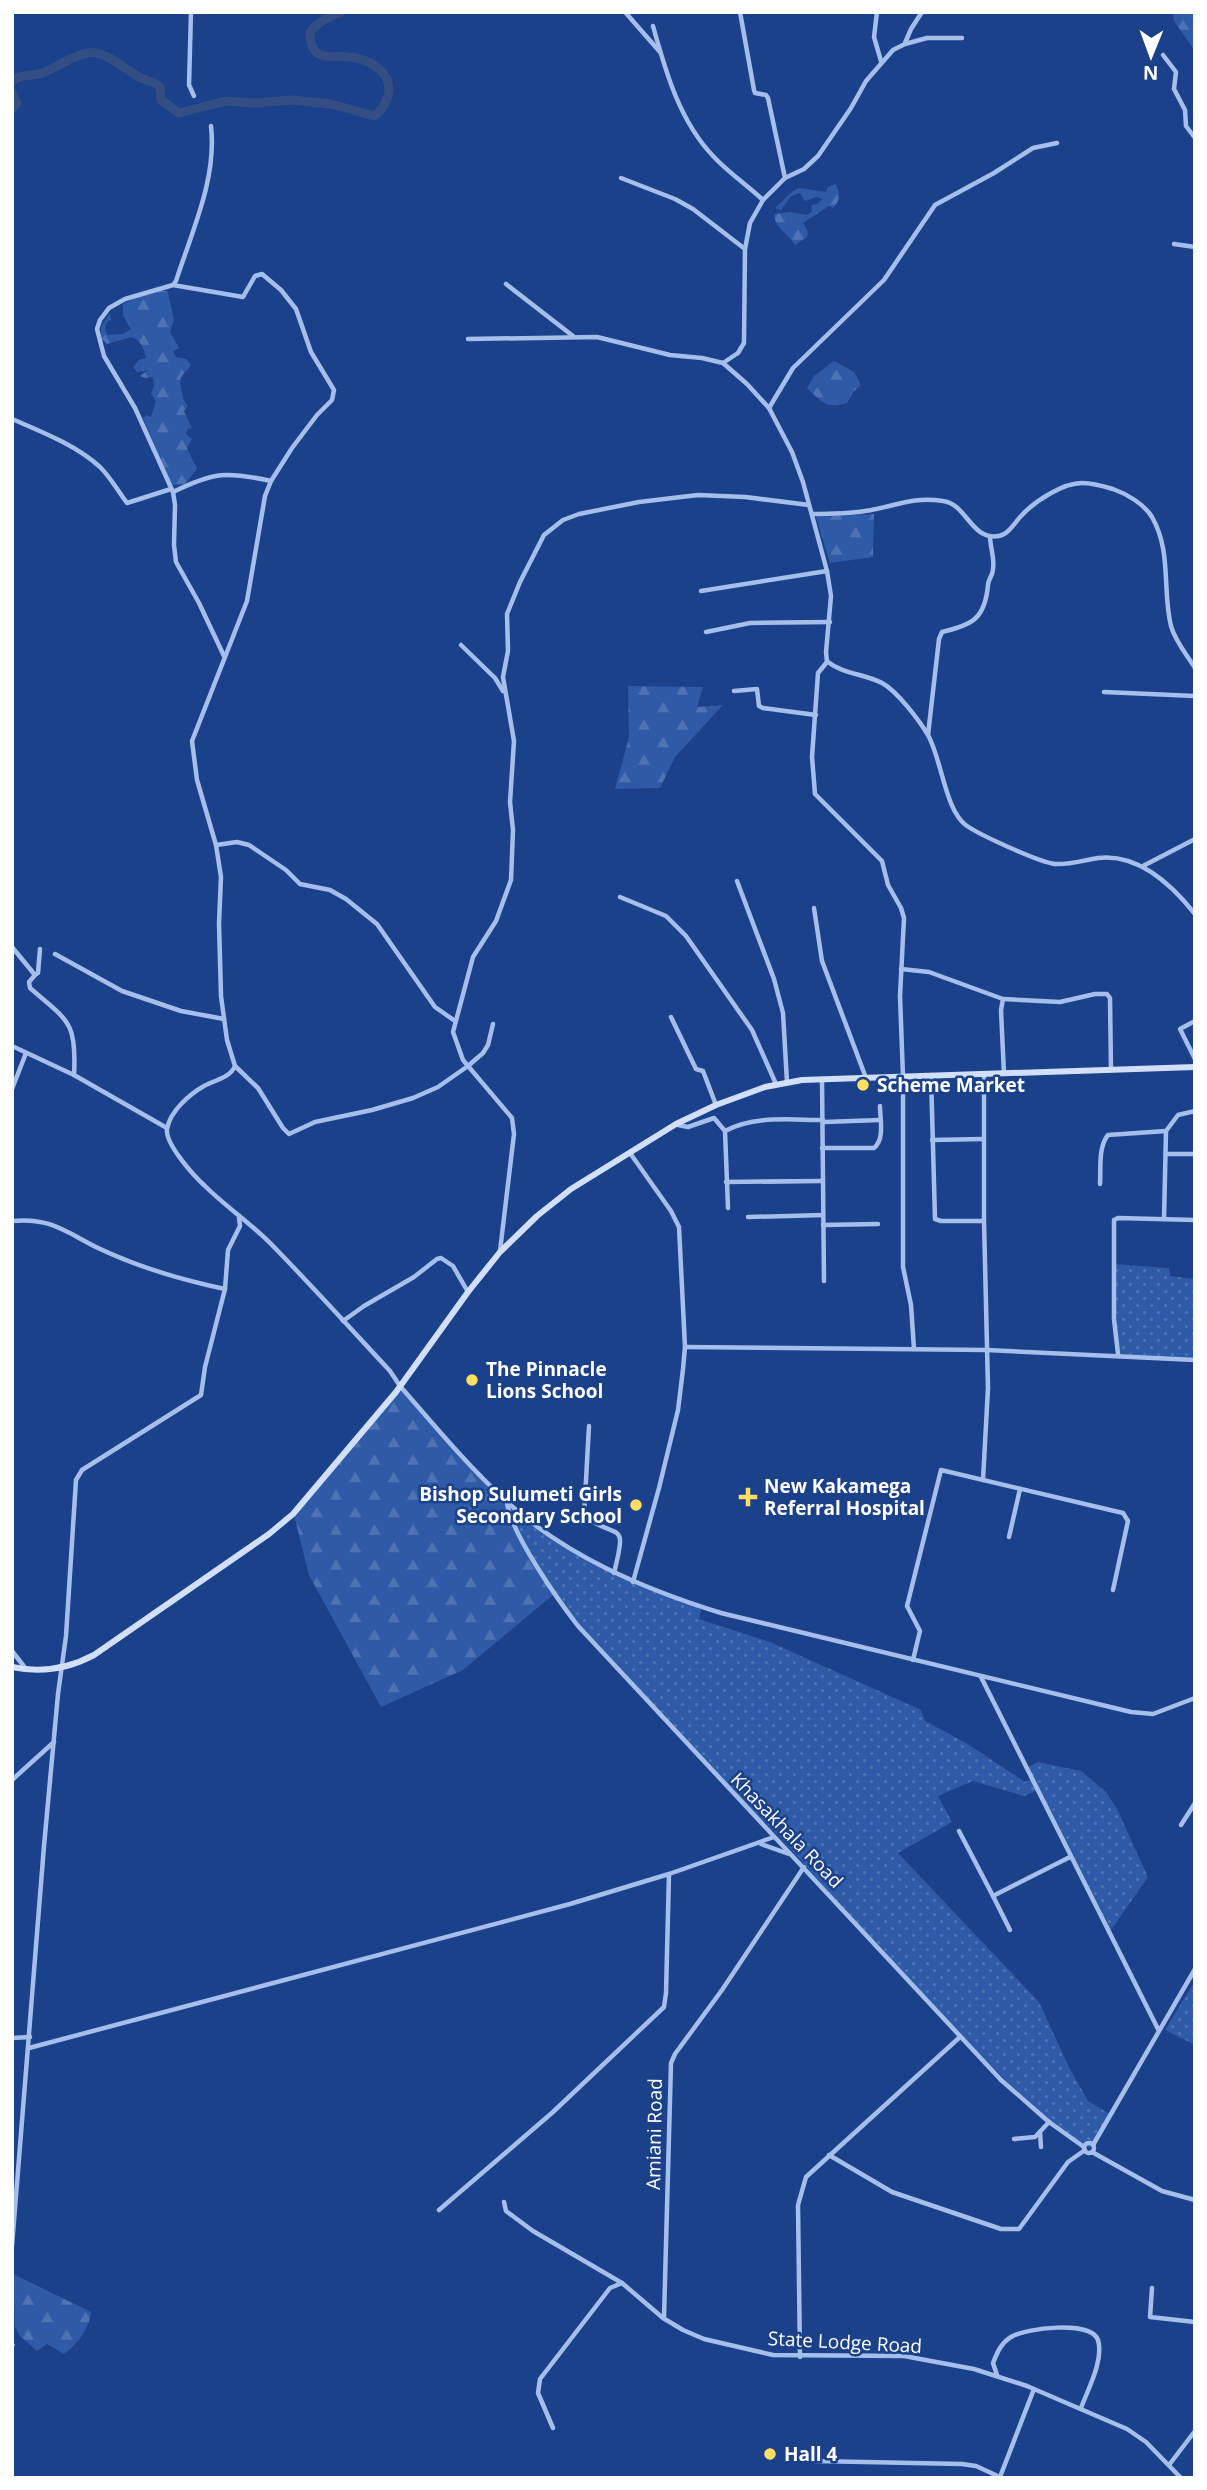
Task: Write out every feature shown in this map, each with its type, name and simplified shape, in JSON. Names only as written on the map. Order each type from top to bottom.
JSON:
[{"type":"main road","points":[[12,1667],[46,1670],[83,1661],[111,1645],[269,1534],[293,1514],[400,1386],[500,1252],[570,1189],[676,1124],[716,1105],[787,1082],[1195,1067]]},
{"type":"street","points":[[191,12],[189,85],[194,96]]},
{"type":"street","points":[[625,12],[660,53]]},
{"type":"street","points":[[740,12],[754,90],[755,93],[768,98],[785,178]]},
{"type":"street","points":[[877,12],[874,37],[881,62]]},
{"type":"street","points":[[905,44],[922,12]]},
{"type":"street","points":[[653,26],[672,87],[688,123],[714,157],[763,200]]},
{"type":"street","points":[[723,363],[738,353],[744,343],[745,249],[751,223],[763,200],[785,178],[804,169],[818,156],[851,108],[866,80],[893,50],[928,38],[962,38]]},
{"type":"street","points":[[1163,55],[1176,72],[1174,89],[1185,110],[1186,126],[1195,138]]},
{"type":"street","points":[[173,285],[207,185],[212,159],[211,125]]},
{"type":"street","points":[[769,408],[802,359],[884,280],[935,205],[1033,148],[1057,143]]},
{"type":"street","points":[[621,178],[693,209],[745,249]]},
{"type":"street","points":[[1174,244],[1195,247]]},
{"type":"street","points":[[225,657],[176,562],[175,505],[172,490],[135,408],[104,355],[97,329],[109,308],[125,299],[173,285],[243,297],[255,276],[262,274],[281,290],[296,309],[311,352],[334,390],[332,400],[317,415],[271,481],[265,496],[247,601],[225,657],[192,741],[197,780],[216,845],[221,877],[219,923],[224,1019],[235,1066],[258,1088],[289,1134],[315,1122],[372,1110],[413,1098],[438,1087],[483,1053],[488,1045],[493,1024]]},
{"type":"street","points":[[506,284],[573,336]]},
{"type":"street","points":[[468,339],[573,336],[604,339],[670,355],[723,363],[769,408],[792,452],[803,482],[831,596],[826,652],[828,662],[882,683],[892,691],[928,736],[952,806],[962,822],[1048,862],[1069,863],[1108,858],[1142,866],[1176,892],[1195,914]]},
{"type":"street","points":[[12,419],[60,440],[98,465],[110,477],[127,503],[216,474],[230,473],[271,481]]},
{"type":"street","points":[[812,514],[867,511],[894,503],[942,500],[952,503],[968,523],[990,536],[1002,535],[1033,505],[1060,489],[1078,483],[1099,485],[1120,492],[1139,503],[1151,516],[1166,560],[1171,625],[1195,668]]},
{"type":"street","points":[[503,692],[509,638],[508,607],[544,535],[563,520],[579,514],[639,502],[698,495],[745,497],[809,505]]},
{"type":"street","points":[[928,736],[939,639],[942,632],[959,628],[974,619],[986,604],[988,584],[994,566],[990,536]]},
{"type":"street","points":[[701,590],[827,571]]},
{"type":"street","points":[[706,632],[750,623],[830,622]]},
{"type":"street","points":[[461,645],[495,678],[503,692],[514,741],[510,802],[513,830],[511,880],[496,920],[473,957],[453,1032],[468,1066],[512,1118],[514,1134],[500,1252]]},
{"type":"street","points":[[828,662],[818,673],[812,757],[815,794],[882,861],[888,885],[904,918],[901,969],[903,1267],[911,1305],[914,1349]]},
{"type":"street","points":[[734,691],[757,689],[762,708],[816,715]]},
{"type":"street","points":[[1104,692],[1195,696]]},
{"type":"street","points":[[1142,866],[1195,839]]},
{"type":"street","points":[[216,845],[237,842],[250,845],[286,870],[300,884],[330,890],[346,899],[377,924],[435,1007],[455,1021]]},
{"type":"street","points":[[737,881],[775,979],[783,1013],[787,1082]]},
{"type":"street","points":[[620,897],[666,916],[687,936],[752,1030],[776,1084]]},
{"type":"street","points":[[814,908],[822,961],[866,1078]]},
{"type":"street","points":[[12,947],[35,975]]},
{"type":"street","points":[[40,950],[38,973],[29,982],[30,988],[62,1014],[71,1027],[74,1075]]},
{"type":"street","points":[[55,954],[132,995],[181,1011],[224,1019]]},
{"type":"street","points":[[901,969],[929,972],[1003,999],[1060,1002],[1107,994],[1110,998],[1111,1070]]},
{"type":"street","points":[[1003,999],[1001,1010],[1004,1074]]},
{"type":"street","points":[[671,1017],[696,1069],[702,1072],[716,1105]]},
{"type":"street","points":[[1195,1021],[1180,1029],[1195,1059]]},
{"type":"street","points":[[12,1046],[74,1075],[167,1128]]},
{"type":"street","points":[[12,1089],[26,1053]]},
{"type":"street","points":[[235,1066],[227,1075],[186,1099],[167,1128],[169,1140],[204,1186],[272,1245],[390,1371],[400,1386],[480,1475],[507,1502],[560,1541],[633,1582],[721,1613],[1148,1714],[1164,1711],[1195,1698]]},
{"type":"street","points":[[932,1075],[935,1219],[984,1221]]},
{"type":"street","points":[[983,1480],[988,1388],[984,1075]]},
{"type":"street","points":[[822,1080],[824,1281]]},
{"type":"street","points":[[822,1148],[874,1148],[881,1139],[880,1106]]},
{"type":"street","points":[[1164,1219],[1166,1131],[1178,1115],[1195,1111]]},
{"type":"street","points":[[676,1124],[688,1126],[714,1118],[725,1131],[728,1208]]},
{"type":"street","points":[[725,1131],[754,1121],[880,1120]]},
{"type":"street","points":[[1100,1184],[1104,1138],[1108,1135],[1166,1131]]},
{"type":"street","points":[[932,1140],[983,1139]]},
{"type":"street","points":[[629,1151],[671,1210],[679,1227],[685,1347],[678,1410],[647,1538],[633,1582]]},
{"type":"street","points":[[1166,1154],[1195,1154]]},
{"type":"street","points":[[726,1182],[822,1181]]},
{"type":"street","points":[[748,1217],[823,1215]]},
{"type":"street","points":[[12,2246],[44,1846],[58,1693],[63,1667],[77,1476],[82,1470],[201,1395],[205,1367],[225,1289],[228,1250],[240,1226],[239,1217]]},
{"type":"street","points":[[1118,1354],[1114,1319],[1114,1221],[1118,1218],[1195,1220]]},
{"type":"street","points":[[12,1221],[42,1221],[60,1227],[97,1248],[184,1281],[225,1289]]},
{"type":"street","points":[[823,1225],[878,1224]]},
{"type":"street","points":[[343,1321],[414,1277],[437,1259],[445,1259],[450,1263],[468,1293]]},
{"type":"street","points":[[685,1347],[987,1350],[1118,1354],[1195,1360]]},
{"type":"street","points":[[589,1426],[584,1516],[619,1535],[621,1541],[614,1573]]},
{"type":"street","points":[[913,1660],[920,1630],[907,1606],[941,1470],[1123,1513],[1128,1521],[1113,1590]]},
{"type":"street","points":[[1009,1537],[1020,1489]]},
{"type":"street","name":"Khasakhala Road","points":[[507,1502],[508,1513],[516,1531],[578,1626],[1008,2088],[1084,2149],[1092,2152]]},
{"type":"street","points":[[12,1651],[27,1670]]},
{"type":"street","points":[[980,1676],[1158,2029]]},
{"type":"street","points":[[12,1780],[55,1741]]},
{"type":"street","points":[[1181,1825],[1195,1803]]},
{"type":"street","points":[[958,1831],[1010,1930]]},
{"type":"street","points":[[29,2049],[570,1904],[670,1874],[774,1837]]},
{"type":"street","points":[[760,1843],[790,1854]]},
{"type":"street","points":[[993,1896],[1070,1857]]},
{"type":"street","name":"Amiani Road","points":[[663,2318],[671,2063],[674,2054],[722,1990],[804,1867]]},
{"type":"street","points":[[439,2210],[553,2112],[664,2007],[670,1874]]},
{"type":"street","points":[[1195,1969],[1158,2029],[1093,2145],[1092,2152],[1162,2191],[1195,2200]]},
{"type":"street","points":[[12,2038],[30,2036]]},
{"type":"street","points":[[800,2357],[798,2205],[806,2177],[960,2037]]},
{"type":"street","points":[[1014,2139],[1035,2137],[1049,2122]]},
{"type":"street","points":[[1040,2132],[1041,2147]]},
{"type":"street","points":[[829,2155],[892,2192],[1008,2230],[1019,2229],[1068,2162],[1087,2144],[1093,2145]]},
{"type":"street","name":"State Lodge Road","points":[[504,2202],[506,2211],[533,2231],[622,2283],[663,2318],[704,2339],[773,2355],[904,2356],[947,2363],[997,2376],[1081,2408],[1137,2435],[1181,2478]]},
{"type":"street","points":[[553,2428],[538,2393],[540,2379],[610,2288],[622,2283]]},
{"type":"street","points":[[1152,2288],[1150,2317],[1195,2322]]},
{"type":"street","points":[[997,2376],[993,2363],[999,2350],[1013,2336],[1029,2329],[1091,2331],[1098,2339],[1098,2355],[1081,2408]]},
{"type":"street","points":[[815,2461],[962,2464],[976,2466],[1001,2477],[1034,2389]]},
{"type":"street","points":[[1169,2465],[1195,2431]]},
{"type":"green space","points":[[1173,12],[1195,12],[1195,51],[1174,21]]},
{"type":"green space","points":[[836,184],[839,197],[836,205],[833,208],[829,206],[803,223],[808,232],[807,237],[795,245],[779,227],[774,214],[790,212],[807,215],[812,212],[811,205],[823,199],[816,197],[805,201],[800,193],[791,196],[781,210],[775,208],[800,188],[826,192],[828,187]]},
{"type":"green space","points":[[151,291],[167,291],[174,320],[170,332],[179,348],[173,351],[176,357],[186,359],[191,365],[180,383],[183,399],[188,406],[184,411],[192,428],[188,429],[186,434],[192,439],[187,448],[197,469],[185,484],[173,485],[169,479],[143,418],[147,415],[151,417],[156,401],[151,394],[153,377],[140,376],[148,370],[137,372],[133,367],[139,360],[146,358],[142,345],[132,337],[107,344],[101,338],[101,327],[110,313],[111,320],[107,322],[105,329],[107,335],[123,334],[131,329],[123,315],[123,304]]},
{"type":"green space","points":[[834,361],[854,372],[861,385],[847,403],[829,405],[807,388],[814,376]]},
{"type":"green space","points":[[874,514],[873,557],[830,563],[816,517]]},
{"type":"green space","points":[[628,686],[703,687],[697,707],[723,705],[675,757],[660,788],[615,789],[629,737]]},
{"type":"green space","points":[[1114,1264],[1169,1268],[1170,1276],[1195,1279],[1195,1361],[1118,1355]]},
{"type":"green space","points":[[400,1386],[505,1502],[554,1594],[463,1670],[381,1707],[309,1575],[294,1515]]},
{"type":"green space","points":[[505,1502],[559,1542],[618,1576],[702,1607],[699,1619],[770,1642],[921,1710],[925,1721],[966,1743],[1025,1782],[1032,1779],[1026,1768],[1038,1762],[1081,1771],[1106,1792],[1117,1809],[1148,1877],[1111,1930],[1040,1789],[1024,1796],[973,1781],[938,1796],[952,1822],[898,1853],[1039,2002],[1088,2101],[1110,2114],[1089,2148],[1024,2099],[961,2035],[778,1835],[739,1798],[562,1607],[530,1553]]},
{"type":"green space","points":[[1195,1981],[1195,2045],[1165,2030]]},
{"type":"green space","points":[[13,2274],[91,2312],[82,2335],[64,2354],[47,2344],[37,2351],[20,2336],[15,2327]]},
{"type":"waterway","points":[[12,82],[19,77],[48,71],[81,55],[94,53],[108,57],[135,75],[158,85],[161,100],[179,113],[226,101],[253,103],[292,100],[331,104],[374,116],[379,113],[389,90],[388,82],[380,69],[357,58],[324,56],[316,52],[312,45],[310,32],[320,22],[341,12]]},
{"type":"waterway","points":[[12,92],[17,103],[12,109]]},
{"type":"place","name":"Scheme Market","points":[[863,1085]]},
{"type":"place","name":"The Pinnacle Lions School","points":[[472,1380]]},
{"type":"place","name":"New Kakamega Referral Hospital","points":[[748,1497]]},
{"type":"place","name":"Bishop Sulumeti Girls Secondary School","points":[[636,1505]]},
{"type":"place","name":"Hall 4","points":[[770,2454]]}]
